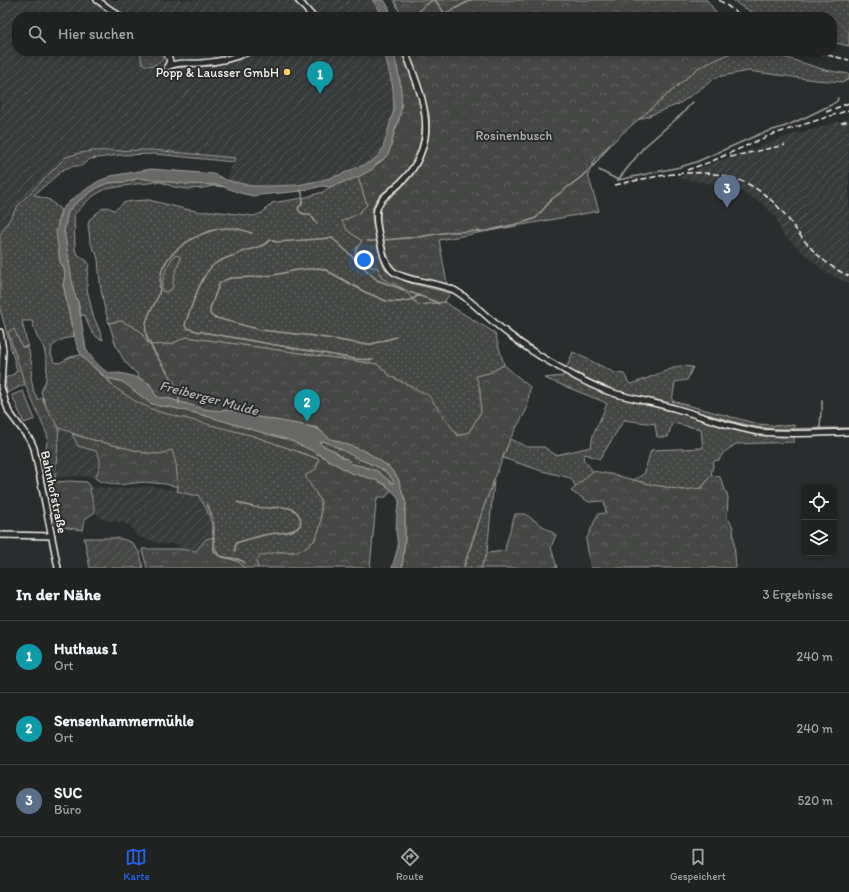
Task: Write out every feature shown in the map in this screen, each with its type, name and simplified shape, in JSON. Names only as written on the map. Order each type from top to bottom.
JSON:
[{"type":"street","points":[[97,0],[114,12]]},
{"type":"street","points":[[298,0],[309,12]]},
{"type":"street","points":[[168,56],[170,61],[167,66],[178,63],[218,61],[239,56]]},
{"type":"street","points":[[407,56],[424,106],[426,126],[423,145],[413,168],[401,182],[382,199],[376,210],[376,219],[384,259],[393,272],[404,277],[453,290],[462,295],[508,334],[537,354],[556,366],[595,386],[612,392],[743,429],[778,433],[849,432]]},
{"type":"street","name":"Bahnhofstraße","points":[[0,332],[3,350],[1,390],[9,412],[34,448],[58,568]]},
{"type":"street","points":[[0,535],[52,536]]},
{"type":"shaded area","points":[[0,0],[372,0],[380,11],[12,12],[12,56],[385,56],[393,88],[394,104],[393,115],[383,148],[379,155],[372,161],[339,175],[297,185],[253,186],[226,180],[235,158],[152,150],[93,151],[66,157],[19,204],[0,235]]},
{"type":"shaded area","points":[[372,0],[384,0],[390,12],[380,11]]},
{"type":"shaded area","points":[[385,56],[394,56],[401,87],[400,113],[388,154],[373,169],[358,177],[330,187],[322,186],[302,191],[254,196],[240,193],[219,185],[187,184],[139,178],[126,182],[108,183],[98,187],[74,205],[68,212],[64,231],[74,293],[78,302],[86,349],[100,367],[107,372],[126,374],[148,383],[156,396],[161,398],[167,398],[204,409],[217,411],[230,410],[252,416],[318,429],[329,438],[365,451],[379,460],[389,467],[398,478],[405,499],[405,539],[402,568],[392,568],[398,547],[396,531],[399,501],[397,496],[386,485],[376,480],[351,473],[311,450],[289,440],[210,417],[150,403],[123,382],[107,378],[87,362],[81,355],[77,346],[71,323],[63,284],[65,274],[64,268],[60,262],[56,232],[61,210],[71,200],[97,182],[111,176],[151,169],[214,174],[226,180],[253,186],[272,186],[297,185],[339,175],[372,161],[379,155],[383,148],[394,109],[393,88]],"holes":[[[323,441],[380,468],[392,478],[394,483],[377,471],[352,464],[333,450],[323,446],[320,442]]]},
{"type":"shaded area","points":[[849,119],[849,283],[836,278],[820,268],[782,234],[776,217],[762,203],[731,187],[678,178],[707,165],[792,135]]},
{"type":"shaded area","points":[[59,428],[72,434],[78,446],[96,451],[100,458],[99,469],[95,478],[75,476],[55,478]]},
{"type":"shaded area","points":[[89,486],[113,489],[149,486],[198,495],[206,508],[214,537],[206,539],[196,551],[177,549],[179,544],[165,544],[138,537],[130,526],[122,522],[103,520],[95,512]]},
{"type":"green space","points":[[394,0],[707,0],[716,12],[400,12]]},
{"type":"green space","points":[[733,0],[849,0],[849,46],[837,43],[837,12],[752,12]]},
{"type":"green space","points":[[141,56],[165,56],[160,62],[151,66],[142,63]]},
{"type":"green space","points":[[394,56],[403,56],[418,94],[422,116],[419,148],[412,164],[401,178],[379,196],[373,205],[373,226],[379,253],[385,269],[391,275],[408,282],[450,294],[444,302],[418,305],[404,289],[382,278],[378,268],[362,265],[355,253],[362,241],[347,230],[342,221],[358,214],[367,205],[358,177],[373,169],[373,167],[383,160],[388,154],[399,120],[401,108],[400,81]]},
{"type":"green space","name":"Rosinenbusch","points":[[410,56],[724,56],[698,68],[595,159],[588,175],[599,211],[439,240],[447,284],[408,274],[394,267],[390,262],[386,250],[380,218],[381,206],[382,207],[388,199],[408,181],[420,164],[424,154],[430,124],[429,113]]},
{"type":"green space","points":[[724,56],[781,56],[825,70],[849,74],[849,79],[844,82],[815,80],[748,71],[717,77],[679,104],[638,120],[698,68]]},
{"type":"green space","points":[[152,150],[235,158],[233,162],[156,154],[119,155],[90,159],[81,166],[64,169],[34,195],[50,200],[61,210],[58,222],[60,262],[64,268],[65,274],[63,284],[74,336],[61,340],[52,346],[51,354],[54,362],[60,363],[70,357],[81,355],[114,387],[217,426],[254,436],[319,459],[316,469],[316,494],[321,501],[321,524],[314,541],[306,548],[294,552],[277,552],[256,561],[258,568],[244,568],[239,562],[218,555],[215,547],[211,522],[206,508],[198,495],[177,491],[178,487],[160,454],[146,453],[89,439],[59,428],[47,409],[41,392],[46,380],[47,362],[43,345],[37,337],[32,321],[22,321],[28,347],[22,347],[9,332],[25,384],[7,393],[5,378],[14,374],[17,370],[0,309],[0,235],[19,204],[66,157],[93,151]]},
{"type":"green space","points":[[358,177],[367,205],[358,214],[347,230],[362,241],[357,248],[362,265],[378,268],[382,278],[404,289],[418,305],[444,302],[495,333],[504,365],[489,373],[477,376],[480,390],[481,412],[469,432],[457,436],[445,418],[403,382],[390,376],[377,364],[186,337],[172,344],[149,345],[140,331],[122,321],[109,323],[100,283],[98,259],[90,241],[88,224],[90,219],[103,208],[107,207],[114,210],[123,203],[149,200],[202,212],[212,211],[254,216],[262,213],[272,203],[303,198],[323,192],[330,187]]},
{"type":"green space","points":[[139,178],[228,187],[213,186],[188,189],[174,187],[161,182],[106,189],[87,201],[74,215],[75,249],[77,254],[89,264],[87,289],[93,315],[103,340],[95,336],[85,315],[81,316],[78,302],[74,293],[64,231],[68,212],[74,205],[98,187],[108,183],[126,182]]},
{"type":"green space","points":[[175,255],[180,256],[180,261],[175,273],[172,289],[166,292],[162,291],[165,272]]},
{"type":"green space","points":[[122,321],[140,331],[149,345],[172,344],[186,337],[377,364],[390,376],[428,395],[458,436],[469,432],[481,412],[480,390],[476,376],[489,373],[504,365],[530,387],[527,409],[510,439],[484,506],[463,568],[402,568],[405,539],[405,499],[398,478],[389,467],[365,451],[329,438],[318,428],[252,416],[230,410],[217,411],[204,409],[156,396],[150,384],[140,379],[125,362],[116,346],[109,323]]},
{"type":"green space","points":[[14,329],[22,347],[28,347],[32,366],[31,378],[34,392],[38,400],[42,397],[47,409],[59,428],[55,478],[56,482],[87,482],[89,486],[95,512],[85,519],[83,530],[61,527],[54,522],[39,460],[45,453],[48,437],[25,384],[8,332]]},
{"type":"green space","points":[[573,352],[615,373],[624,374],[629,383],[632,384],[679,366],[693,367],[687,380],[675,382],[672,401],[758,424],[783,426],[794,425],[794,442],[736,444],[723,453],[719,460],[714,461],[711,475],[702,488],[683,490],[633,480],[644,474],[651,450],[703,448],[701,429],[672,423],[668,437],[657,437],[655,424],[624,420],[600,459],[585,454],[583,459],[593,471],[576,487],[571,478],[542,471],[503,458],[510,439],[527,447],[544,447],[556,455],[591,447],[593,435],[607,404],[544,378],[563,376]]},
{"type":"green space","points":[[107,378],[123,382],[150,403],[210,417],[289,440],[311,450],[351,473],[376,480],[385,485],[391,490],[386,497],[378,497],[376,503],[370,568],[258,568],[256,561],[260,556],[277,552],[294,552],[306,548],[314,541],[321,524],[321,501],[305,476],[316,469],[319,459],[254,436],[156,411],[135,401],[114,387]]},
{"type":"green space","points":[[23,391],[35,419],[24,423],[12,395]]},
{"type":"green space","points":[[72,434],[146,453],[160,454],[172,450],[176,464],[178,487],[144,482],[118,485],[99,481],[95,478],[100,464],[100,458],[96,451],[78,446]]},
{"type":"green space","points":[[323,441],[380,468],[389,474],[395,483],[392,483],[377,471],[352,464],[333,450],[320,444],[320,442]]},
{"type":"green space","points":[[593,471],[653,485],[683,490],[702,488],[711,475],[720,477],[728,497],[727,517],[733,527],[736,568],[591,568],[586,540],[598,514],[606,513],[604,501],[589,502],[571,491]]},
{"type":"green space","points":[[494,480],[487,553],[481,568],[464,568],[484,506]]},
{"type":"green space","points":[[515,514],[525,514],[556,535],[551,547],[557,568],[481,568],[487,553],[505,551]]},
{"type":"green space","points":[[214,537],[218,555],[239,562],[244,568],[147,568],[142,549],[177,549],[196,551],[206,539]]},
{"type":"green space","points":[[84,538],[118,538],[131,542],[140,553],[143,568],[90,568]]},
{"type":"waterway","points":[[419,12],[433,0]]},
{"type":"waterway","points":[[435,0],[444,12]]},
{"type":"waterway","points":[[449,12],[471,0]]},
{"type":"waterway","points":[[599,170],[618,180],[680,167],[696,162],[760,134],[786,126],[831,105],[837,101],[838,98]]},
{"type":"waterway","points":[[618,180],[644,147],[682,114],[693,102]]},
{"type":"waterway","points":[[384,240],[449,232],[487,231],[536,218],[552,199],[580,178],[594,165],[612,142]]},
{"type":"waterway","points":[[301,190],[303,202],[298,208],[300,212],[310,214],[317,224]]},
{"type":"waterway","name":"Freiberger Mulde","points":[[179,404],[179,393],[177,388],[153,350],[145,329],[147,318],[159,294],[163,267],[175,251],[202,234],[222,228],[239,229],[252,233]]},
{"type":"waterway","points":[[373,360],[356,359],[196,331],[185,326],[198,289],[211,268],[216,263],[245,251],[262,246],[270,240],[277,242],[332,238],[377,280],[439,304]]},
{"type":"waterway","points":[[367,241],[375,241]]},
{"type":"waterway","points":[[396,337],[372,344],[362,344],[314,336],[261,330],[213,317],[210,314],[210,309],[219,284],[225,280],[231,278],[274,275],[297,270],[319,268],[326,270],[363,291],[386,301],[398,302],[411,300],[419,295]]},
{"type":"waterway","points":[[656,400],[668,404]]},
{"type":"waterway","points":[[822,400],[822,410]]},
{"type":"waterway","points":[[678,407],[754,427],[774,429],[849,428]]},
{"type":"waterway","points":[[820,428],[821,412]]},
{"type":"waterway","points":[[235,551],[236,543],[272,533],[291,531],[298,528],[301,522],[299,515],[289,508],[257,507],[237,502]]},
{"type":"waterway","points":[[207,504],[214,522],[213,545],[215,552],[218,555],[245,563]]},
{"type":"railway","points":[[719,0],[736,12]]},
{"type":"railway","points":[[832,56],[849,60]]},
{"type":"railway","points":[[826,112],[849,103]]},
{"type":"railway","points":[[687,170],[710,162],[768,136],[849,110]]},
{"type":"railway","points":[[841,123],[849,121]]},
{"type":"railway","points":[[730,157],[785,145]]},
{"type":"railway","points":[[615,185],[685,173],[707,173],[728,177],[748,184],[768,197],[819,256],[830,265],[849,276]]},
{"type":"place","name":"Popp & Lausser GmbH","points":[[287,72]]},
{"type":"place","name":"Huthaus I","points":[[320,94]]},
{"type":"place","name":"SUC","points":[[727,208]]},
{"type":"place","name":"Sensenhammermühle","points":[[307,422]]}]
